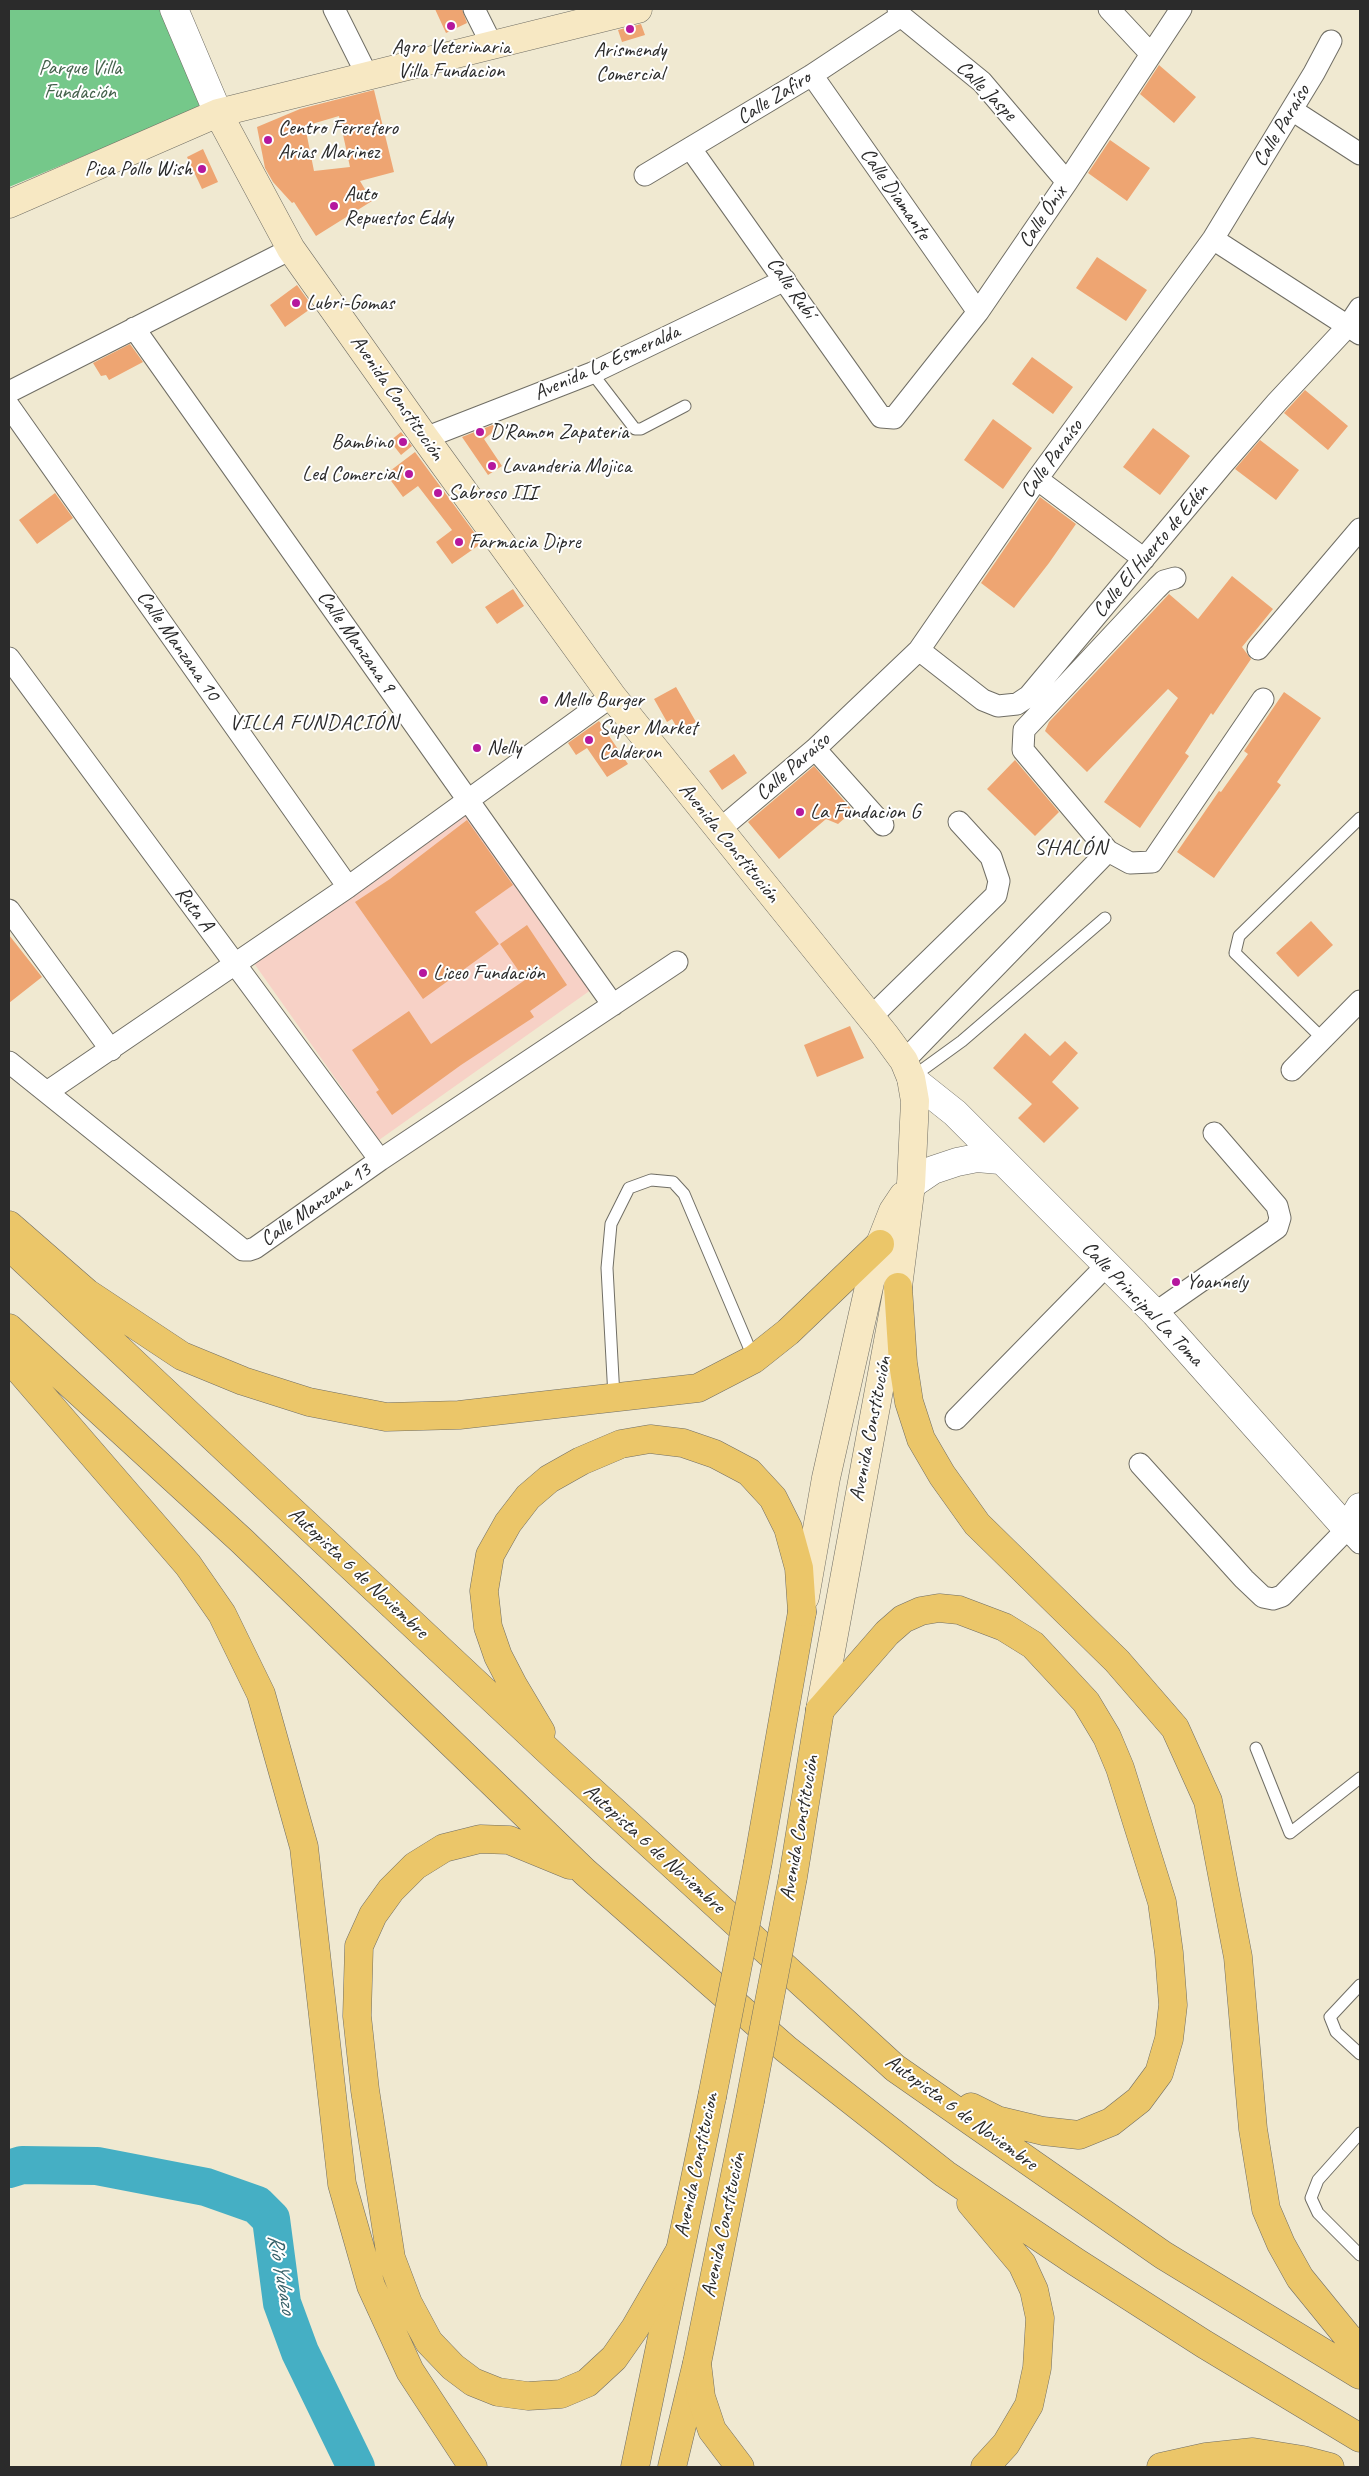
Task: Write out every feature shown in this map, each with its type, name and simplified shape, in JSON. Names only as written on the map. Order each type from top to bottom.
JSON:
[{"type":"main road","points":[[9,204],[218,113],[638,9]]},
{"type":"main road","name":"Avenida Constitución","points":[[218,113],[291,248],[425,438],[612,696],[871,1017],[908,1069],[915,1102],[911,1185],[898,1286],[820,1710],[793,1876],[750,2101],[696,2362],[672,2467]]},
{"type":"main road","name":"Avenida Constitución","points":[[758,1862],[826,1478],[880,1244],[893,1211],[911,1185]]},
{"type":"main road","points":[[9,1225],[87,1292],[182,1356],[244,1381],[309,1402],[386,1417],[460,1415],[698,1388],[754,1359],[788,1332],[880,1244]]},
{"type":"main road","name":"Autopista 6 de Noviembre","points":[[9,1246],[559,1761],[895,2068],[1163,2255],[1360,2376]]},
{"type":"main road","points":[[898,1286],[903,1363],[909,1402],[922,1439],[942,1476],[977,1524],[1117,1661],[1175,1728],[1208,1801],[1238,1957],[1253,2129],[1266,2209],[1281,2244],[1300,2278],[1360,2349]]},
{"type":"main road","points":[[9,1328],[242,1541],[585,1872],[786,2048],[945,2174],[1188,2334],[1360,2438]]},
{"type":"main road","points":[[9,1358],[188,1565],[222,1614],[261,1694],[304,1847],[345,2193],[371,2286],[410,2371],[473,2467]]},
{"type":"main road","points":[[559,1761],[513,1685],[498,1656],[488,1627],[484,1591],[490,1556],[508,1523],[528,1497],[549,1479],[580,1461],[621,1444],[650,1439],[683,1443],[714,1454],[749,1472],[773,1498],[788,1528],[799,1568],[802,1612]]},
{"type":"main road","points":[[820,1710],[887,1633],[903,1619],[939,1608],[958,1610],[1004,1627],[1033,1645],[1062,1675],[1086,1702],[1107,1737],[1132,1804],[1162,1902],[1170,1953],[1173,2005],[1169,2040],[1159,2073],[1139,2100],[1110,2122],[1078,2135],[1025,2127],[997,2120],[895,2068]]},
{"type":"main road","points":[[585,1872],[509,1840],[480,1839],[444,1848],[415,1866],[391,1890],[373,1915],[359,1946],[357,2016],[365,2090],[391,2258],[408,2303],[429,2342],[453,2367],[473,2382],[498,2392],[528,2396],[561,2394],[587,2383],[614,2358],[636,2328],[679,2252]]},
{"type":"main road","name":"Avenida Constitucion","points":[[635,2467],[712,2097],[758,1862]]},
{"type":"main road","points":[[945,2174],[986,2219],[1022,2264],[1034,2290],[1040,2318],[1037,2368],[1029,2405],[1006,2444],[985,2467]]},
{"type":"main road","points":[[696,2362],[701,2397],[712,2430],[740,2467]]},
{"type":"main road","points":[[1161,2467],[1206,2457],[1253,2452],[1303,2460],[1330,2467]]},
{"type":"street","name":"Avenida Constitución","points":[[174,9],[218,113]]},
{"type":"street","points":[[334,9],[367,75]]},
{"type":"street","points":[[474,9],[492,45]]},
{"type":"street","points":[[1108,9],[1150,53]]},
{"type":"street","name":"Calle Ónix","points":[[894,418],[978,312],[1067,182],[1150,53],[1181,9]]},
{"type":"street","name":"Calle Zafiro","points":[[645,175],[812,75],[899,13]]},
{"type":"street","name":"Calle Jaspe","points":[[899,13],[982,82],[1067,182]]},
{"type":"street","name":"Calle Paraíso","points":[[719,830],[815,749],[919,650],[1037,479],[1213,239],[1292,110],[1331,41]]},
{"type":"street","name":"Calle Diamante","points":[[812,75],[978,312]]},
{"type":"street","points":[[1292,110],[1360,154]]},
{"type":"street","name":"Calle Rubí","points":[[691,148],[882,416],[888,419],[894,418]]},
{"type":"street","points":[[1213,239],[1354,330]]},
{"type":"street","points":[[9,392],[291,248]]},
{"type":"street","name":"Avenida La Esmeralda","points":[[425,438],[592,374],[785,280]]},
{"type":"street","name":"Calle El Huerto de Edén","points":[[919,650],[983,700],[998,706],[1017,704],[1029,696],[1277,402],[1354,330],[1360,308]]},
{"type":"street","name":"Calle Manzana 9","points":[[134,328],[613,1005]]},
{"type":"street","name":"Calle Manzana 10","points":[[9,406],[348,887]]},
{"type":"street","points":[[1037,479],[1144,559]]},
{"type":"street","points":[[1258,649],[1360,529]]},
{"type":"street","points":[[1175,578],[1164,582],[1156,589],[1024,730],[1023,750],[1108,851],[1130,863],[1152,862],[1263,698]]},
{"type":"street","name":"Ruta A","points":[[9,658],[380,1160]]},
{"type":"street","points":[[47,1092],[348,887],[612,696]]},
{"type":"street","points":[[815,749],[883,825]]},
{"type":"street","points":[[871,1017],[996,896],[999,881],[991,858],[959,822]]},
{"type":"street","points":[[908,1069],[1108,851]]},
{"type":"street","points":[[9,910],[111,1050]]},
{"type":"street","name":"Calle Manzana 13","points":[[9,1062],[243,1250],[255,1248],[380,1160],[677,962]]},
{"type":"street","points":[[1292,1070],[1360,1001]]},
{"type":"street","name":"Calle Principal La Toma","points":[[908,1069],[1155,1313],[1356,1527]]},
{"type":"street","points":[[1155,1313],[1277,1228],[1280,1218],[1277,1206],[1214,1133]]},
{"type":"street","points":[[911,1185],[933,1170],[957,1162],[977,1158],[1000,1160]]},
{"type":"street","points":[[956,1419],[1107,1265]]},
{"type":"street","points":[[1140,1464],[1244,1580],[1263,1597],[1273,1599],[1282,1596],[1356,1527]]},
{"type":"lane","points":[[592,374],[635,429],[641,430],[685,406]]},
{"type":"lane","points":[[1322,1038],[1235,953],[1239,936],[1360,818]]},
{"type":"lane","points":[[908,1069],[962,1041],[1105,918]]},
{"type":"lane","points":[[614,1397],[607,1268],[611,1224],[629,1188],[650,1180],[673,1182],[684,1194],[754,1359]]},
{"type":"lane","points":[[1256,1748],[1290,1833],[1360,1778]]},
{"type":"lane","points":[[1360,1985],[1330,2017],[1336,2032],[1360,2054]]},
{"type":"lane","points":[[1360,2133],[1318,2180],[1311,2198],[1318,2213],[1360,2255]]},
{"type":"shaded area","name":"Liceo Fundación","points":[[467,806],[595,987],[379,1140],[251,959]]},
{"type":"green space","name":"Parque Villa Fundación","points":[[9,9],[162,9],[204,106],[9,187]]},
{"type":"building","name":"Agro Veterinaria Villa Fundacion","points":[[435,9],[462,9],[467,23],[446,33]]},
{"type":"building","points":[[641,24],[645,35],[622,42],[618,30]]},
{"type":"building","points":[[1159,65],[1196,97],[1174,123],[1140,94]]},
{"type":"building","points":[[374,90],[394,172],[360,181],[372,201],[316,236],[294,202],[292,203],[273,182],[265,168],[257,127],[300,109]],"holes":[[[339,116],[350,167],[314,171],[305,126]]]},
{"type":"building","points":[[1110,140],[1150,168],[1127,201],[1088,173]]},
{"type":"building","name":"Pica Pollo Wish","points":[[203,149],[218,182],[202,189],[187,157]]},
{"type":"building","points":[[1097,257],[1147,290],[1126,321],[1076,288]]},
{"type":"building","name":"Lubri-Gomas","points":[[297,285],[313,307],[285,327],[270,305]]},
{"type":"building","points":[[130,344],[143,362],[109,380],[106,375],[101,376],[93,363]]},
{"type":"building","points":[[1032,357],[1073,387],[1053,414],[1012,384]]},
{"type":"building","points":[[1305,390],[1348,426],[1328,450],[1284,413]]},
{"type":"building","points":[[993,419],[1032,448],[1003,489],[964,460]]},
{"type":"building","points":[[495,424],[498,428],[484,439],[502,466],[488,475],[462,437]]},
{"type":"building","points":[[1153,428],[1190,456],[1160,495],[1123,467]]},
{"type":"building","name":"Bambino","points":[[401,432],[412,446],[401,455],[390,441]]},
{"type":"building","points":[[1260,440],[1299,470],[1276,500],[1235,469]]},
{"type":"building","points":[[415,452],[482,543],[452,564],[436,542],[452,530],[418,486],[403,497],[386,474]]},
{"type":"building","points":[[55,493],[73,518],[37,544],[19,520]]},
{"type":"building","points":[[1040,497],[1076,524],[1014,608],[981,583]]},
{"type":"building","points":[[1232,576],[1273,609],[1242,647],[1251,659],[1213,715],[1211,713],[1185,753],[1189,756],[1140,828],[1104,802],[1178,698],[1168,689],[1087,772],[1045,731],[1049,722],[1169,594],[1198,619]]},
{"type":"building","points":[[513,589],[524,606],[497,624],[485,607]]},
{"type":"building","points":[[676,687],[696,722],[679,731],[672,719],[667,722],[654,699]]},
{"type":"building","points":[[1284,692],[1321,718],[1277,782],[1281,785],[1214,878],[1177,852],[1219,791],[1221,792],[1248,754],[1244,751]]},
{"type":"building","name":"Super Market Calderon","points":[[599,721],[628,764],[607,777],[587,748],[576,755],[568,743]]},
{"type":"building","points":[[734,754],[747,773],[722,790],[709,771]]},
{"type":"building","points":[[1015,760],[1059,812],[1035,836],[987,789]]},
{"type":"building","name":"La Fundacion G","points":[[814,766],[853,811],[838,824],[826,819],[779,859],[748,822]]},
{"type":"building","points":[[467,820],[513,885],[475,912],[499,944],[423,999],[355,902],[390,879]]},
{"type":"building","points":[[1311,921],[1333,945],[1298,977],[1276,953]]},
{"type":"building","points":[[527,925],[567,985],[530,1011],[534,1017],[461,1065],[392,1115],[376,1092],[379,1090],[352,1050],[409,1011],[431,1044],[525,980],[500,944]]},
{"type":"building","points":[[9,935],[42,977],[9,1003]]},
{"type":"building","points":[[850,1026],[864,1058],[817,1077],[804,1045]]},
{"type":"building","points":[[1025,1033],[1050,1056],[1065,1041],[1078,1053],[1052,1082],[1079,1108],[1044,1143],[1018,1118],[1032,1104],[993,1068]]},
{"type":"waterway","name":"Río Yubazo","points":[[9,2169],[22,2165],[97,2166],[206,2187],[257,2205],[271,2219],[282,2303],[300,2352],[356,2467]]},
{"type":"place","name":"Agro Veterinaria Villa Fundacion","points":[[451,26]]},
{"type":"place","name":"Arismendy Comercial","points":[[630,29]]},
{"type":"place","name":"Centro Ferretero Arias Marinez","points":[[268,140]]},
{"type":"place","name":"Pica Pollo Wish","points":[[202,169]]},
{"type":"place","name":"Auto Repuestos Eddy","points":[[334,206]]},
{"type":"place","name":"Lubri-Gomas","points":[[296,303]]},
{"type":"place","name":"D'Ramon Zapateria","points":[[480,432]]},
{"type":"place","name":"Bambino","points":[[403,442]]},
{"type":"place","name":"Lavanderia Mojica","points":[[492,466]]},
{"type":"place","name":"Led Comercial","points":[[409,474]]},
{"type":"place","name":"Sabroso III","points":[[438,493]]},
{"type":"place","name":"Farmacia Dipre","points":[[459,542]]},
{"type":"place","name":"Mello Burger","points":[[544,700]]},
{"type":"place","name":"Super Market Calderon","points":[[589,740]]},
{"type":"place","name":"Nelly","points":[[477,748]]},
{"type":"place","name":"La Fundacion G","points":[[800,812]]},
{"type":"place","name":"Liceo Fundación","points":[[423,973]]},
{"type":"place","name":"Yoannely","points":[[1176,1282]]},
{"type":"district","name":"VILLA FUNDACIÓN","points":[[314,723]]},
{"type":"district","name":"SHALÓN","points":[[1071,848]]}]
